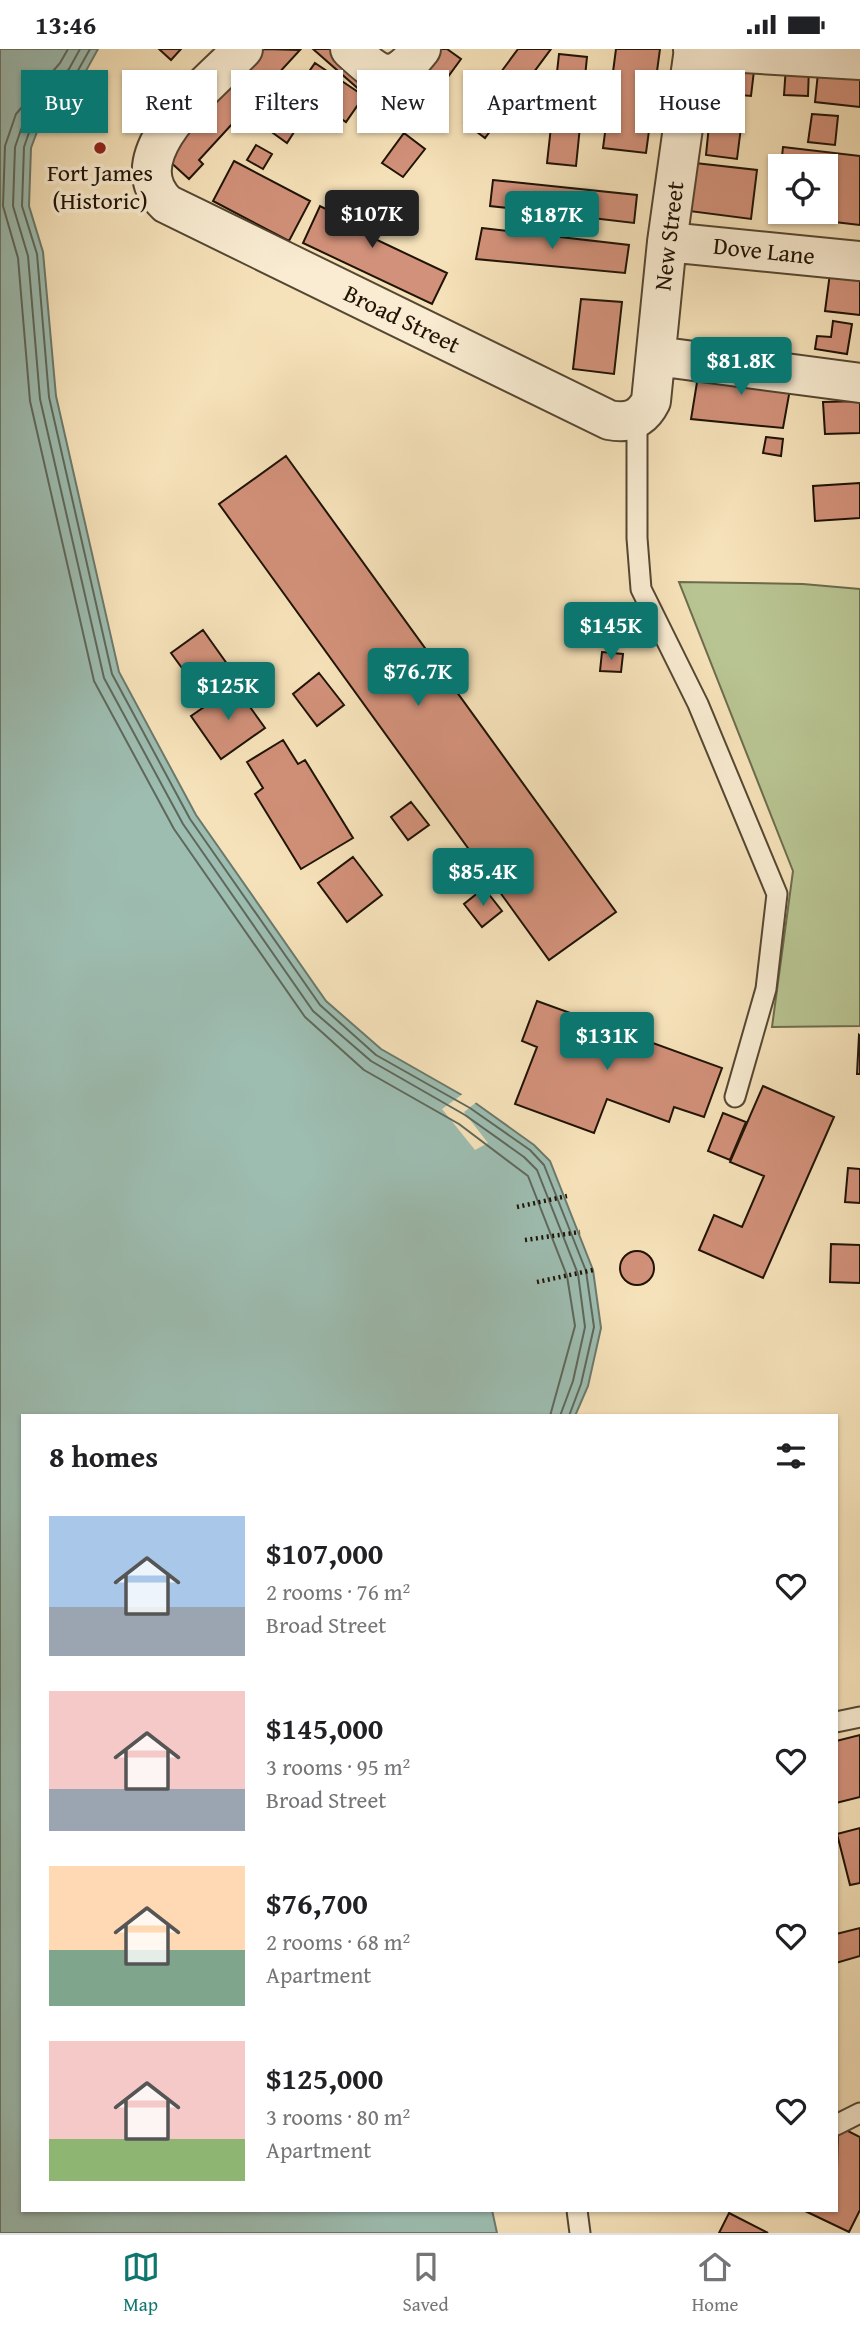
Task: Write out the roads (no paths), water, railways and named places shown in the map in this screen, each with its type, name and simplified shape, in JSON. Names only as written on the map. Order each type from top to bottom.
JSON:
[{"type":"street","name":"Broad Street","points":[[243,49],[177,117],[157,145],[150,169],[155,188],[167,204],[609,421],[623,423],[637,419]]},
{"type":"street","points":[[350,49],[375,71],[390,75],[407,67],[421,49]]},
{"type":"street","points":[[693,50],[860,60]]},
{"type":"street","name":"New Street","points":[[637,419],[650,401],[667,242],[693,50]]},
{"type":"street","name":"Dove Lane","points":[[667,242],[860,261]]},
{"type":"street","points":[[656,356],[860,383]]},
{"type":"lane","points":[[637,419],[637,538],[641,589],[698,704],[777,894],[766,989],[735,1097]]},
{"type":"lane","points":[[838,1722],[860,1717]]},
{"type":"lane","points":[[838,2124],[860,2113]]},
{"type":"lane","points":[[577,2212],[580,2233]]},
{"type":"water","points":[[0,49],[98,49],[86,70],[21,70],[21,133],[37,133],[31,148],[29,206],[43,252],[56,396],[119,672],[196,815],[326,1001],[381,1049],[474,1102],[534,1145],[550,1161],[593,1270],[601,1328],[588,1386],[576,1414],[21,1414],[21,2212],[492,2212],[497,2233],[0,2233]]},
{"type":"place","name":"Fort James (Historic)","points":[[100,148]]}]
